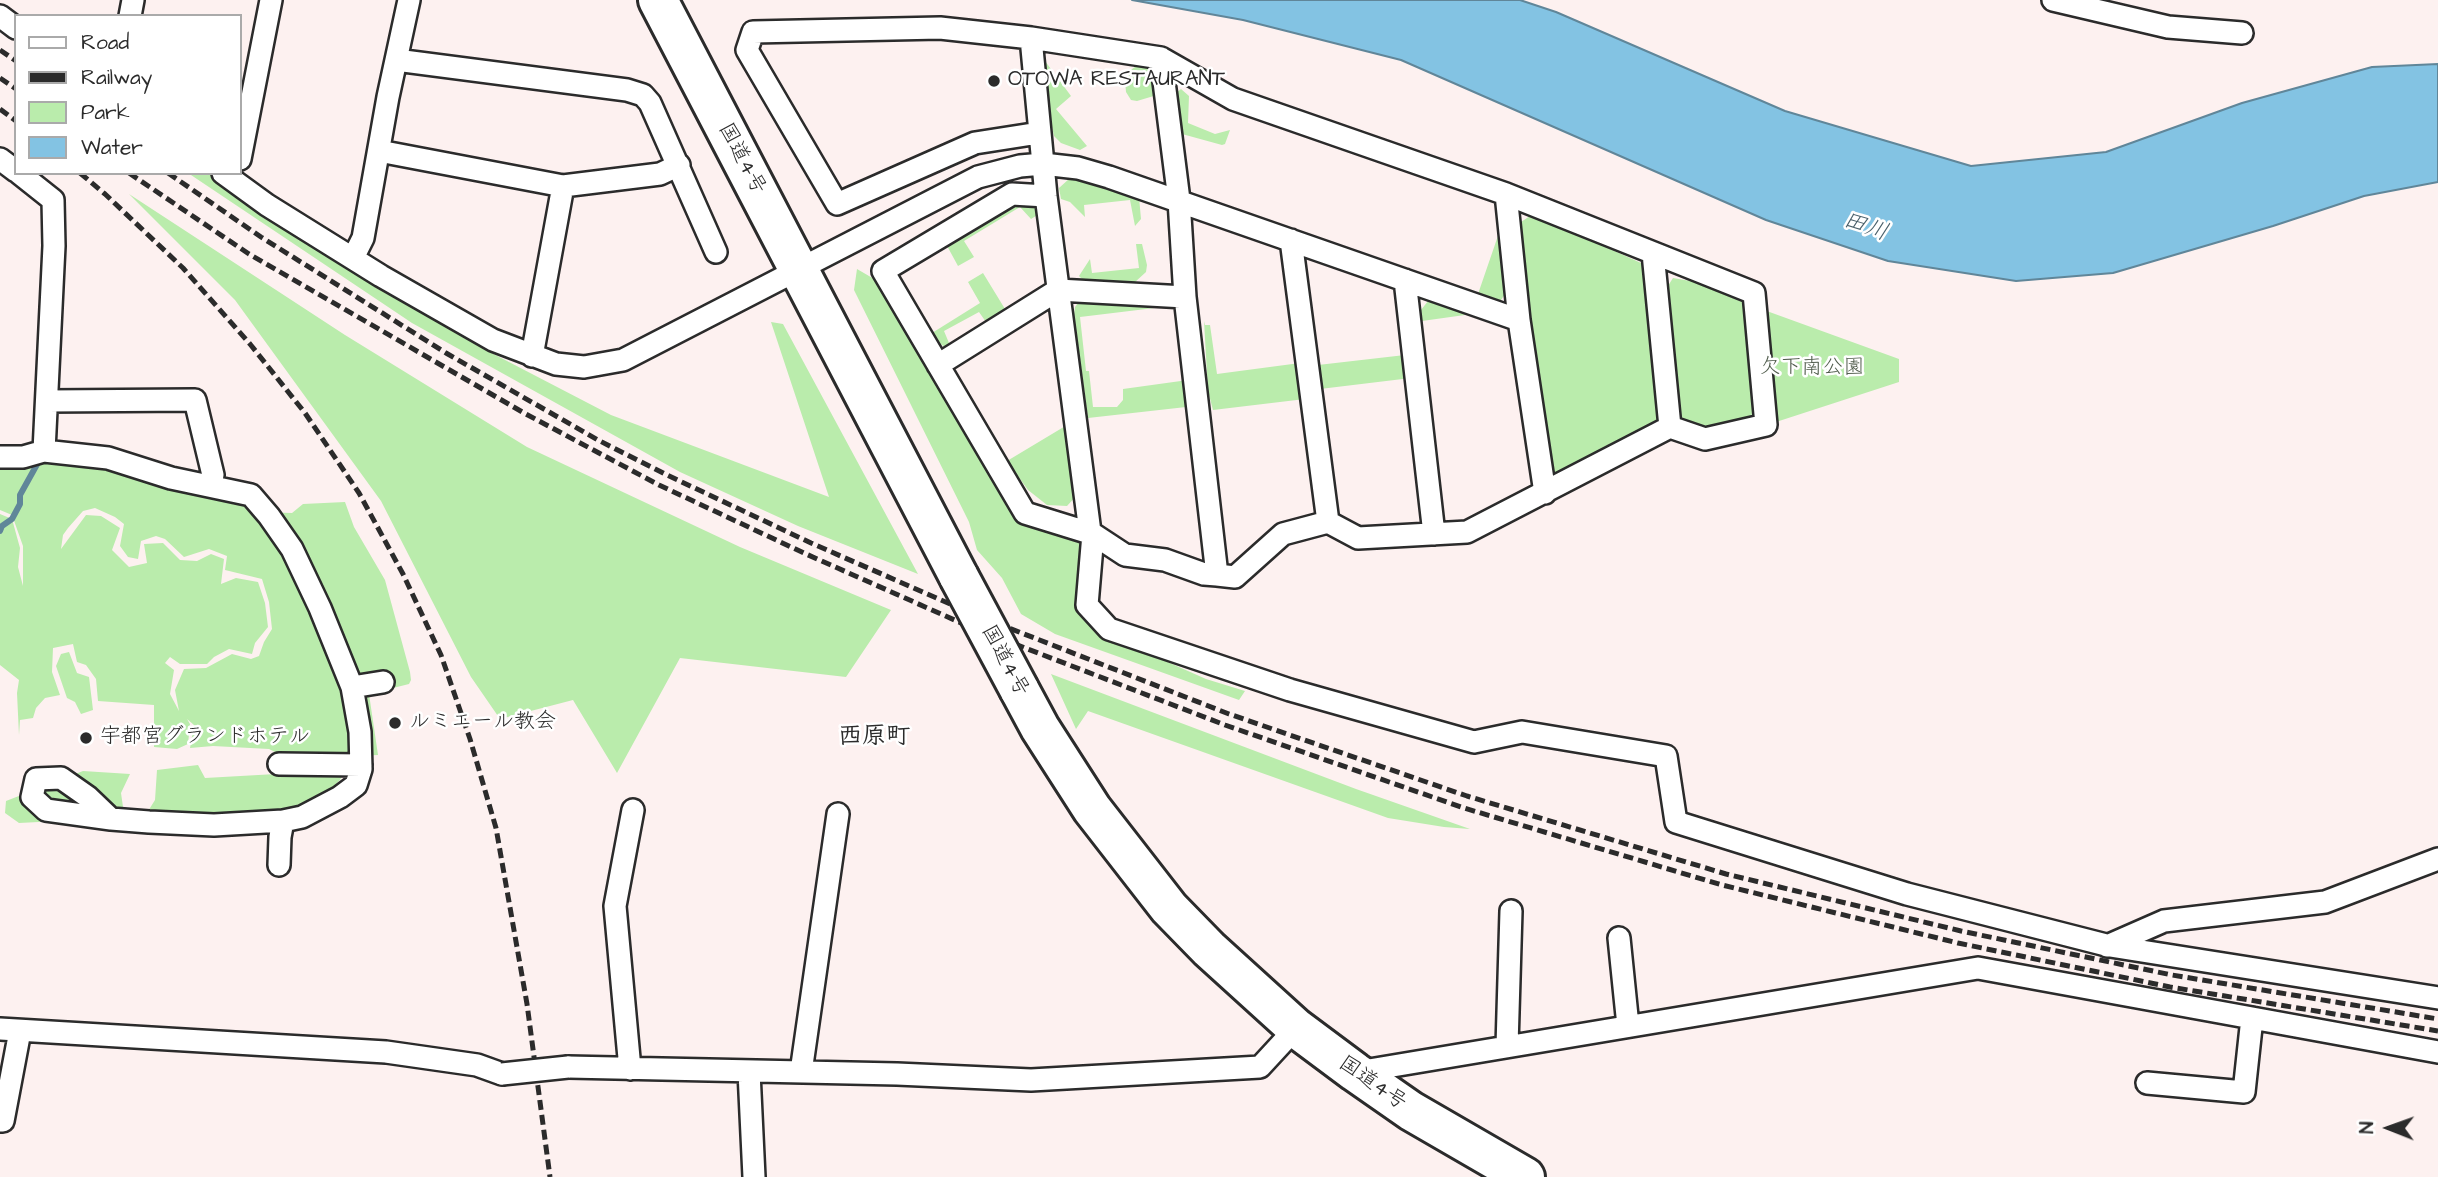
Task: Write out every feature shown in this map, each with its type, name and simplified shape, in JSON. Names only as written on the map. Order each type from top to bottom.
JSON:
[{"type":"highway","name":"国道4号","points":[[658,0],[1019,689],[1066,770],[1128,858],[1169,908],[1201,941],[1296,1028],[1410,1111],[1525,1177]]},
{"type":"street","points":[[242,149],[271,0]]},
{"type":"street","points":[[353,258],[363,238],[396,60],[410,0]]},
{"type":"street","points":[[2053,0],[2168,27],[2242,33]]},
{"type":"street","points":[[1039,134],[975,143],[837,204],[747,50],[753,32],[940,28],[1031,38],[1161,58],[1233,99],[1506,194],[1754,293],[1766,425],[1704,439],[1670,427],[1466,532],[1358,538],[1328,522],[1283,534],[1235,577],[1204,574],[1165,560],[1125,555],[1093,534],[1025,513],[883,271],[1012,194],[1046,196]]},
{"type":"street","points":[[1031,38],[1046,196],[1090,532],[1093,534],[1087,605],[1109,629],[1290,690],[1474,742],[1522,732],[1666,756],[1676,822],[1907,894],[2107,946],[2438,998]]},
{"type":"street","points":[[1161,58],[1179,200],[1185,297],[1217,575]]},
{"type":"street","points":[[396,60],[627,90],[643,95],[650,103],[716,251]]},
{"type":"street","points":[[379,151],[563,186],[660,174],[679,165]]},
{"type":"street","points":[[0,159],[14,170]]},
{"type":"street","points":[[232,176],[353,258],[493,340],[556,364],[584,367],[623,360],[978,177],[1020,166],[1043,164],[1077,169],[1179,200],[1519,320]]},
{"type":"street","points":[[21,175],[52,200],[54,246],[44,452]]},
{"type":"street","points":[[532,356],[563,186]]},
{"type":"street","points":[[1506,194],[1519,320],[1545,493]]},
{"type":"street","points":[[1292,240],[1328,522]]},
{"type":"street","points":[[1653,253],[1670,427]]},
{"type":"street","points":[[1405,280],[1434,534]]},
{"type":"street","points":[[938,365],[1058,290],[1185,297]]},
{"type":"street","points":[[47,401],[195,400],[213,475]]},
{"type":"street","points":[[0,457],[23,457],[44,452],[107,458],[171,478],[251,495],[292,549],[320,608],[352,687],[360,732],[360,765],[356,785],[340,797],[302,817],[283,821],[214,825],[111,819]]},
{"type":"street","points":[[352,687],[383,682]]},
{"type":"street","points":[[279,764],[360,765]]},
{"type":"street","points":[[630,1069],[615,906],[633,810]]},
{"type":"street","points":[[801,1072],[838,814]]},
{"type":"street","points":[[279,865],[283,821]]},
{"type":"street","points":[[2107,946],[2164,921],[2325,902],[2438,859]]},
{"type":"street","points":[[1507,1046],[1511,911]]},
{"type":"street","points":[[1619,938],[1628,1026]]},
{"type":"street","points":[[1355,1072],[1978,968],[2438,1052]]},
{"type":"street","points":[[2147,1083],[2244,1092],[2252,1018]]},
{"type":"street","points":[[0,1121],[3,1121],[10,1030],[386,1052],[477,1065],[502,1074],[568,1067],[1031,1080],[1260,1067],[1296,1028]]},
{"type":"street","points":[[749,1072],[754,1177]]},
{"type":"green space","points":[[1045,61],[1071,96],[1056,109],[1087,146],[1080,150],[1061,143],[1054,136]]},
{"type":"green space","points":[[1152,64],[1157,95],[1137,101],[1131,100],[1126,92],[1125,80],[1129,71],[1138,65]]},
{"type":"green space","points":[[1181,89],[1189,96],[1188,123],[1215,134],[1230,130],[1225,144],[1182,134],[1176,112],[1176,93]]},
{"type":"green space","points":[[191,175],[211,175],[264,213],[482,348],[611,415],[829,497],[771,322],[783,324],[918,574],[798,526],[680,472],[412,323]]},
{"type":"green space","points":[[1070,178],[1139,197],[1141,219],[1135,226],[1130,200],[1084,205],[1085,217],[1070,202],[1061,199],[1059,188]]},
{"type":"green space","points":[[129,194],[345,335],[527,447],[740,547],[891,610],[846,677],[680,658],[617,773],[573,700],[500,719],[471,677],[381,501],[235,300]]},
{"type":"green space","points":[[1031,199],[1044,211],[1031,219],[1020,207],[964,241],[974,257],[958,266],[946,244],[1001,206]]},
{"type":"green space","points":[[1533,214],[1641,263],[1648,274],[1662,414],[1658,424],[1558,478],[1547,472],[1518,224]]},
{"type":"green space","points":[[1501,227],[1507,291],[1501,300],[1494,300],[1478,294]]},
{"type":"green space","points":[[1136,244],[1142,244],[1147,265],[1146,272],[1134,283],[1083,280],[1079,276],[1090,259],[1092,273],[1139,268]]},
{"type":"green space","points":[[857,269],[881,283],[1024,521],[1085,539],[1100,632],[1206,679],[1245,691],[1239,700],[1055,634],[1021,614],[1002,578],[977,550],[969,522],[854,290]]},
{"type":"green space","points":[[983,273],[1005,309],[986,322],[979,312],[944,331],[949,343],[945,347],[932,333],[980,303],[968,282]]},
{"type":"green space","points":[[1673,278],[1696,282],[1742,301],[1750,310],[1759,408],[1753,418],[1703,428],[1692,426],[1676,412],[1666,289]]},
{"type":"green space","points":[[1432,296],[1472,314],[1422,321],[1421,310]]},
{"type":"green space","points":[[1083,297],[1171,306],[1080,317],[1093,407],[1117,407],[1123,400],[1123,389],[1188,380],[1195,406],[1088,418],[1074,315],[1075,307]]},
{"type":"green space","name":"欠下南公園","points":[[1764,310],[1899,359],[1899,382],[1776,422]]},
{"type":"green space","points":[[1204,321],[1205,325],[1210,325],[1217,374],[1300,363],[1305,399],[1213,410],[1208,391]]},
{"type":"green space","points":[[1405,355],[1411,378],[1320,389],[1318,365]]},
{"type":"green space","points":[[1067,425],[1078,494],[1067,506],[1047,505],[1028,490],[1007,461]]},
{"type":"green space","points":[[0,462],[51,462],[80,466],[109,464],[247,501],[262,512],[292,513],[303,504],[345,502],[354,527],[385,580],[410,672],[409,684],[369,694],[378,755],[353,756],[340,780],[302,817],[253,811],[19,823],[5,813],[6,801],[83,771],[130,774],[121,793],[124,814],[145,816],[155,800],[157,770],[198,765],[205,778],[276,774],[275,752],[269,749],[213,746],[190,748],[194,725],[187,719],[190,724],[188,744],[177,749],[154,747],[154,705],[98,701],[96,679],[86,665],[77,662],[73,644],[53,648],[52,672],[60,695],[45,698],[36,708],[33,718],[20,720],[19,735],[19,680],[0,665],[0,514],[12,519],[20,548],[18,567],[23,586],[23,546],[12,515],[0,510]],"holes":[[[95,508],[124,524],[120,546],[128,557],[138,559],[141,541],[156,536],[165,539],[184,557],[209,549],[227,556],[225,570],[262,579],[269,602],[272,629],[259,656],[251,659],[232,654],[206,668],[184,669],[175,690],[179,711],[170,694],[174,670],[165,663],[170,657],[180,664],[207,664],[229,649],[252,654],[255,643],[268,627],[265,603],[258,582],[236,578],[221,584],[224,559],[211,554],[197,561],[180,560],[163,543],[144,544],[147,563],[129,567],[112,550],[120,528],[101,516],[86,515],[61,549],[63,535],[83,511]]]},
{"type":"green space","points":[[69,652],[77,673],[89,677],[93,710],[81,714],[75,702],[67,698],[56,666],[61,654]]},
{"type":"green space","points":[[1051,674],[1470,829],[1388,818],[1088,711],[1076,729]]},
{"type":"water","name":"田川","points":[[1132,0],[1520,0],[1556,12],[1785,111],[1971,166],[2106,152],[2242,103],[2372,67],[2438,64],[2438,182],[2364,196],[2113,273],[2016,281],[1888,261],[1766,220],[1401,60],[1243,20]]},
{"type":"waterway","points":[[0,531],[2,526],[12,519],[20,504],[20,495],[40,459]]},
{"type":"railway","points":[[0,50],[14,60]]},
{"type":"railway","points":[[0,78],[14,88]]},
{"type":"railway","points":[[0,109],[14,120]]},
{"type":"railway","points":[[82,175],[183,268],[250,344],[305,413],[359,493],[403,574],[441,655],[470,739],[496,828],[527,1004],[550,1177]]},
{"type":"railway","points":[[132,175],[249,254],[524,413],[659,485],[968,626],[1225,725],[1464,808],[1722,885],[1958,943],[2170,987],[2438,1031]]},
{"type":"railway","points":[[171,175],[261,237],[446,353],[598,440],[811,543],[973,614],[1229,714],[1467,796],[1726,874],[1961,931],[2172,975],[2438,1019]]},
{"type":"place","name":"OTOWA RESTAURANT","points":[[994,81]]},
{"type":"place","name":"ルミエール教会","points":[[395,723]]},
{"type":"place","name":"宇都宮グランドホテル","points":[[86,738]]},
{"type":"district","name":"西原町","points":[[874,738]]}]
